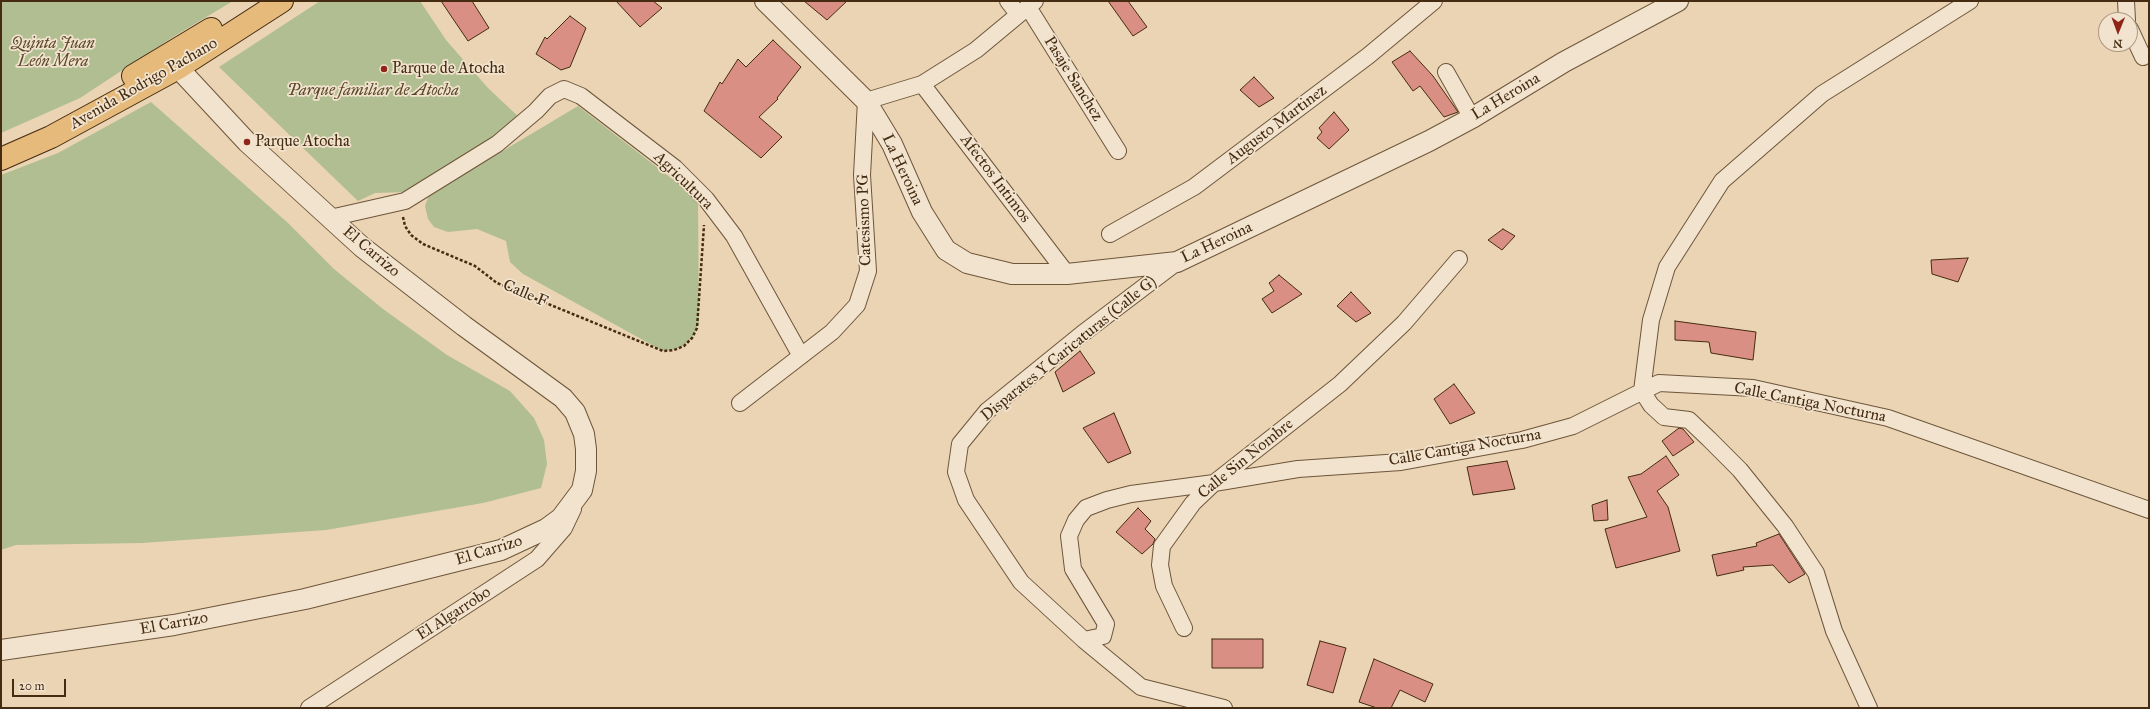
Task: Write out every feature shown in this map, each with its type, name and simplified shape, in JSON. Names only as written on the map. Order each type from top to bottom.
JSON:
[{"type":"main road","name":"Avenida Rodrigo Pachano","points":[[1,146],[83,104],[172,62],[256,1]]},
{"type":"main road","name":"Avenida Rodrigo Pachano","points":[[1,159],[51,137],[172,62],[282,1]]},
{"type":"street","name":"La Heroina","points":[[765,1],[866,101],[892,144],[922,212],[946,250],[967,263],[1012,274],[1067,274],[1177,262],[1429,141],[1472,118],[1564,62],[1678,1]]},
{"type":"street","name":"Pasaje Sanchez","points":[[1008,1],[1027,7],[1118,151]]},
{"type":"street","name":"Augusto Martinez","points":[[1110,234],[1194,187],[1368,56],[1434,1]]},
{"type":"street","points":[[1869,708],[1834,631],[1816,573],[1785,526],[1740,470],[1689,420],[1664,417],[1651,405],[1642,391],[1651,320],[1667,267],[1722,181],[1822,94],[1970,1]]},
{"type":"street","points":[[2126,1],[2127,12]]},
{"type":"street","points":[[866,101],[922,84],[976,50],[1027,7]]},
{"type":"street","points":[[2138,48],[2142,57]]},
{"type":"street","name":"El Carrizo","points":[[1,650],[174,625],[305,599],[501,550],[546,530],[561,518],[578,498],[582,490],[586,471],[584,434],[575,412],[563,398],[464,326],[362,247],[247,142],[172,62]]},
{"type":"street","points":[[1446,72],[1472,118]]},
{"type":"street","name":"Afectos Intimos","points":[[922,84],[1067,274]]},
{"type":"street","name":"Agricultura","points":[[405,201],[497,144],[536,112],[550,96],[558,90],[564,89],[581,96],[675,168],[706,199],[734,236],[801,356]]},
{"type":"street","name":"Catesismo PG","points":[[740,403],[832,332],[857,305],[868,271],[862,175],[866,101]]},
{"type":"street","points":[[330,218],[405,201]]},
{"type":"street","name":"Calle Sin Nombre","points":[[1184,628],[1164,586],[1160,565],[1162,546],[1193,503],[1214,484],[1340,384],[1404,323],[1459,259]]},
{"type":"street","name":"Disparates Y Caricaturas (Calle G)","points":[[1177,262],[1082,334],[987,411],[960,444],[956,472],[966,500],[1022,582],[1084,640],[1141,687],[1224,708]]},
{"type":"street","name":"Calle Cantiga Nocturna","points":[[1084,640],[1103,636],[1106,624],[1072,569],[1070,536],[1076,520],[1086,508],[1107,500],[1131,494],[1214,484],[1298,469],[1400,462],[1522,440],[1573,426],[1659,382],[1753,388],[1888,418],[2149,510]]},
{"type":"street","name":"El Algarrobo","points":[[309,708],[537,559],[564,528],[578,498]]},
{"type":"path","name":"Calle F","points":[[405,201],[402,213],[405,226],[411,235],[423,244],[475,266],[497,283],[652,348],[669,351],[680,348],[689,342],[695,334],[699,323],[706,199]]},
{"type":"green space","name":"Quinta Juan León Mera","points":[[1,1],[233,1],[173,37],[80,98],[1,133]]},
{"type":"green space","name":"Parque familiar de Atocha","points":[[320,1],[420,1],[446,40],[488,88],[523,121],[407,192],[375,193],[358,201],[219,67]]},
{"type":"green space","points":[[151,102],[288,223],[334,269],[383,309],[447,355],[510,391],[534,418],[544,440],[547,464],[541,488],[483,503],[326,530],[142,543],[16,545],[1,550],[1,175],[58,153]]},
{"type":"green space","points":[[578,106],[698,199],[699,323],[692,338],[680,348],[663,351],[523,274],[510,262],[506,241],[477,229],[448,232],[434,227],[428,219],[425,206],[429,195]]},
{"type":"building","points":[[441,1],[472,1],[489,28],[468,41]]},
{"type":"building","points":[[616,1],[653,1],[662,8],[640,27]]},
{"type":"building","points":[[804,1],[847,1],[827,20]]},
{"type":"building","points":[[1108,1],[1128,1],[1147,27],[1133,36]]},
{"type":"building","points":[[570,16],[586,28],[570,67],[561,70],[536,54],[545,37],[547,39]]},
{"type":"building","points":[[773,40],[801,67],[777,98],[778,99],[759,117],[782,137],[761,158],[704,111],[720,82],[722,84],[738,59],[746,67]]},
{"type":"building","points":[[1410,51],[1433,76],[1458,112],[1444,117],[1420,86],[1413,91],[1392,62]]},
{"type":"building","points":[[1254,77],[1274,98],[1259,107],[1240,90]]},
{"type":"building","points":[[1334,112],[1349,130],[1329,149],[1317,138],[1322,132],[1319,128]]},
{"type":"building","points":[[1503,229],[1515,236],[1502,250],[1488,240]]},
{"type":"building","points":[[1968,258],[1958,282],[1932,274],[1931,260]]},
{"type":"building","points":[[1279,275],[1302,294],[1272,313],[1262,299],[1274,291],[1269,283]]},
{"type":"building","points":[[1351,292],[1371,313],[1356,322],[1337,306]]},
{"type":"building","points":[[1675,321],[1756,332],[1753,360],[1711,353],[1709,342],[1675,340]]},
{"type":"building","points":[[1080,351],[1095,373],[1063,392],[1055,372]]},
{"type":"building","points":[[1454,384],[1475,413],[1450,424],[1434,399]]},
{"type":"building","points":[[1114,413],[1131,453],[1108,463],[1083,428]]},
{"type":"building","points":[[1679,428],[1683,429],[1694,442],[1673,456],[1662,441]]},
{"type":"building","points":[[1666,456],[1679,475],[1657,491],[1668,507],[1680,551],[1616,568],[1605,529],[1647,517],[1628,477],[1641,474]]},
{"type":"building","points":[[1507,461],[1515,489],[1473,495],[1467,467]]},
{"type":"building","points":[[1607,500],[1608,520],[1594,521],[1592,505]]},
{"type":"building","points":[[1138,508],[1151,521],[1145,529],[1155,539],[1153,544],[1142,554],[1116,532]]},
{"type":"building","points":[[1779,534],[1805,574],[1789,583],[1773,565],[1743,567],[1744,570],[1717,576],[1712,555],[1757,546],[1756,543]]},
{"type":"building","points":[[1212,639],[1263,639],[1263,668],[1212,668]]},
{"type":"building","points":[[1320,641],[1346,648],[1333,693],[1307,685]]},
{"type":"building","points":[[1374,659],[1433,684],[1425,702],[1400,690],[1391,708],[1377,708],[1359,702]]},
{"type":"place","name":"Parque de Atocha","points":[[384,69]]},
{"type":"place","name":"Parque Atocha","points":[[247,142]]}]
